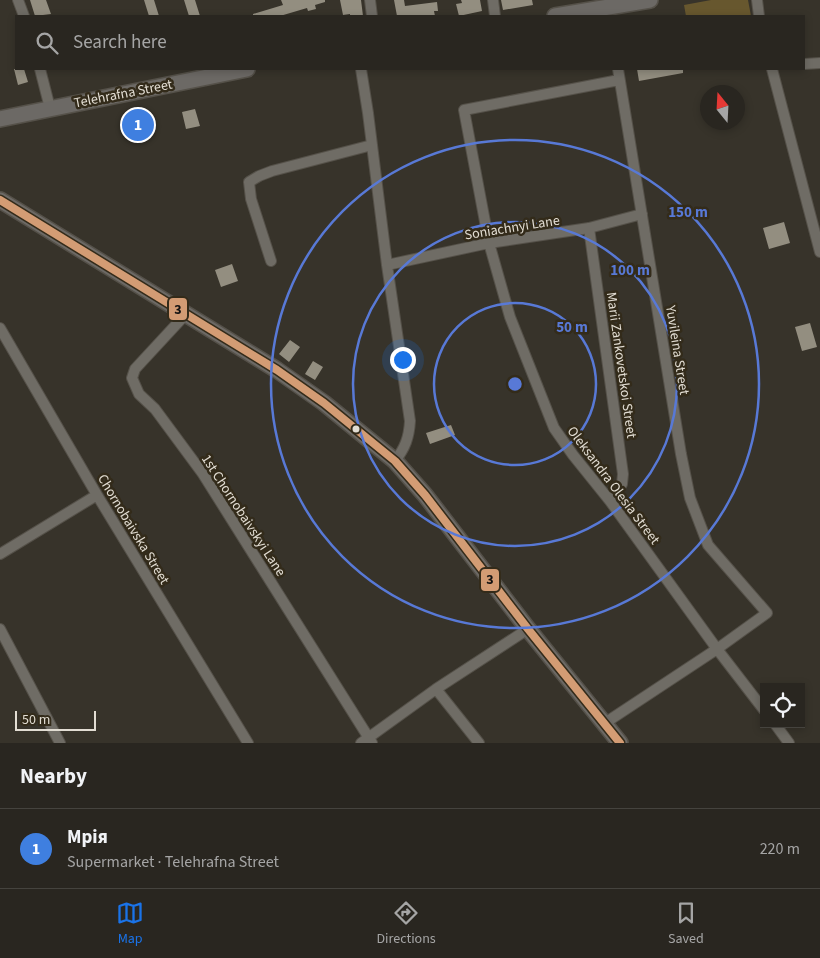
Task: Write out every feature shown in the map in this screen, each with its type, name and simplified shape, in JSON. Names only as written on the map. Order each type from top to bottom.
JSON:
[{"type":"street","points":[[18,0],[24,15]]},
{"type":"street","points":[[370,0],[372,15]]},
{"type":"street","points":[[492,0],[495,15]]},
{"type":"street","points":[[562,15],[650,0]]},
{"type":"street","points":[[757,0],[759,15]]},
{"type":"street","points":[[805,64],[820,63]]},
{"type":"street","points":[[40,70],[50,108]]},
{"type":"street","name":"Telehrafna Street","points":[[0,119],[242,70]]},
{"type":"street","points":[[361,70],[410,422],[409,437],[403,451],[395,461]]},
{"type":"street","name":"Yuvileina Street","points":[[618,70],[681,454],[690,498],[708,545],[767,613],[717,649]]},
{"type":"street","points":[[772,70],[820,252]]},
{"type":"street","name":"Oleksandra Olesia Street","points":[[620,80],[464,110],[489,243],[510,317],[554,428],[760,705]]},
{"type":"street","points":[[271,260],[251,199],[248,182],[272,171],[372,145]]},
{"type":"street","points":[[0,200],[277,370],[324,402],[395,461],[425,495],[528,629],[620,743]]},
{"type":"street","name":"Soniachnyi Lane","points":[[387,264],[489,243],[589,228],[642,214]]},
{"type":"street","name":"Marii Zankovetskoi Street","points":[[589,228],[623,474],[622,484],[610,501]]},
{"type":"street","name":"1st Chornobaivskyi Lane","points":[[185,315],[135,369],[132,378],[134,387],[138,394],[155,409],[203,474],[367,741]]},
{"type":"street","name":"Chornobaivska Street","points":[[0,328],[97,495],[248,743]]},
{"type":"street","points":[[0,554],[97,495]]},
{"type":"street","points":[[0,629],[3,640],[60,743]]},
{"type":"street","points":[[367,741],[436,689],[528,629]]},
{"type":"street","points":[[605,723],[717,649]]},
{"type":"street","points":[[436,689],[479,743]]},
{"type":"street","points":[[778,728],[789,743]]},
{"type":"shaded area","points":[[711,0],[748,0],[751,15],[686,15],[684,5]]},
{"type":"building","points":[[30,0],[46,0],[51,14],[35,15]]},
{"type":"building","points":[[144,0],[154,0],[159,15],[149,15]]},
{"type":"building","points":[[184,0],[195,0],[200,15],[189,15]]},
{"type":"building","points":[[281,0],[325,0],[325,2],[315,5],[316,9],[308,11],[307,8],[283,15],[253,15],[283,5]]},
{"type":"building","points":[[340,0],[361,0],[363,15],[343,15]]},
{"type":"building","points":[[394,0],[404,0],[405,6],[437,2],[438,11],[434,11],[435,15],[397,15]]},
{"type":"building","points":[[461,0],[480,0],[482,11],[459,15],[456,4],[462,3]]},
{"type":"building","points":[[501,0],[532,0],[533,5],[503,10]]},
{"type":"building","points":[[14,69],[24,70],[28,82],[18,85]]},
{"type":"building","points":[[637,70],[683,70],[683,73],[639,81]]},
{"type":"building","points":[[143,109],[151,138],[138,142],[136,135],[132,136],[126,114]]},
{"type":"building","points":[[195,109],[200,126],[186,129],[182,112]]},
{"type":"building","points":[[784,222],[790,243],[769,249],[763,228]]},
{"type":"building","points":[[232,264],[238,281],[221,287],[215,270]]},
{"type":"building","points":[[810,323],[817,347],[802,351],[795,327]]},
{"type":"building","points":[[290,340],[300,347],[289,362],[279,354]]},
{"type":"building","points":[[313,361],[323,367],[315,380],[305,374]]},
{"type":"building","points":[[451,425],[455,435],[430,444],[426,433]]},
{"type":"transit line","name":"3","points":[[0,200],[277,370],[324,403],[395,461],[425,495],[528,629],[620,743]]},
{"type":"place","name":"Мрія","points":[[138,125]]}]
